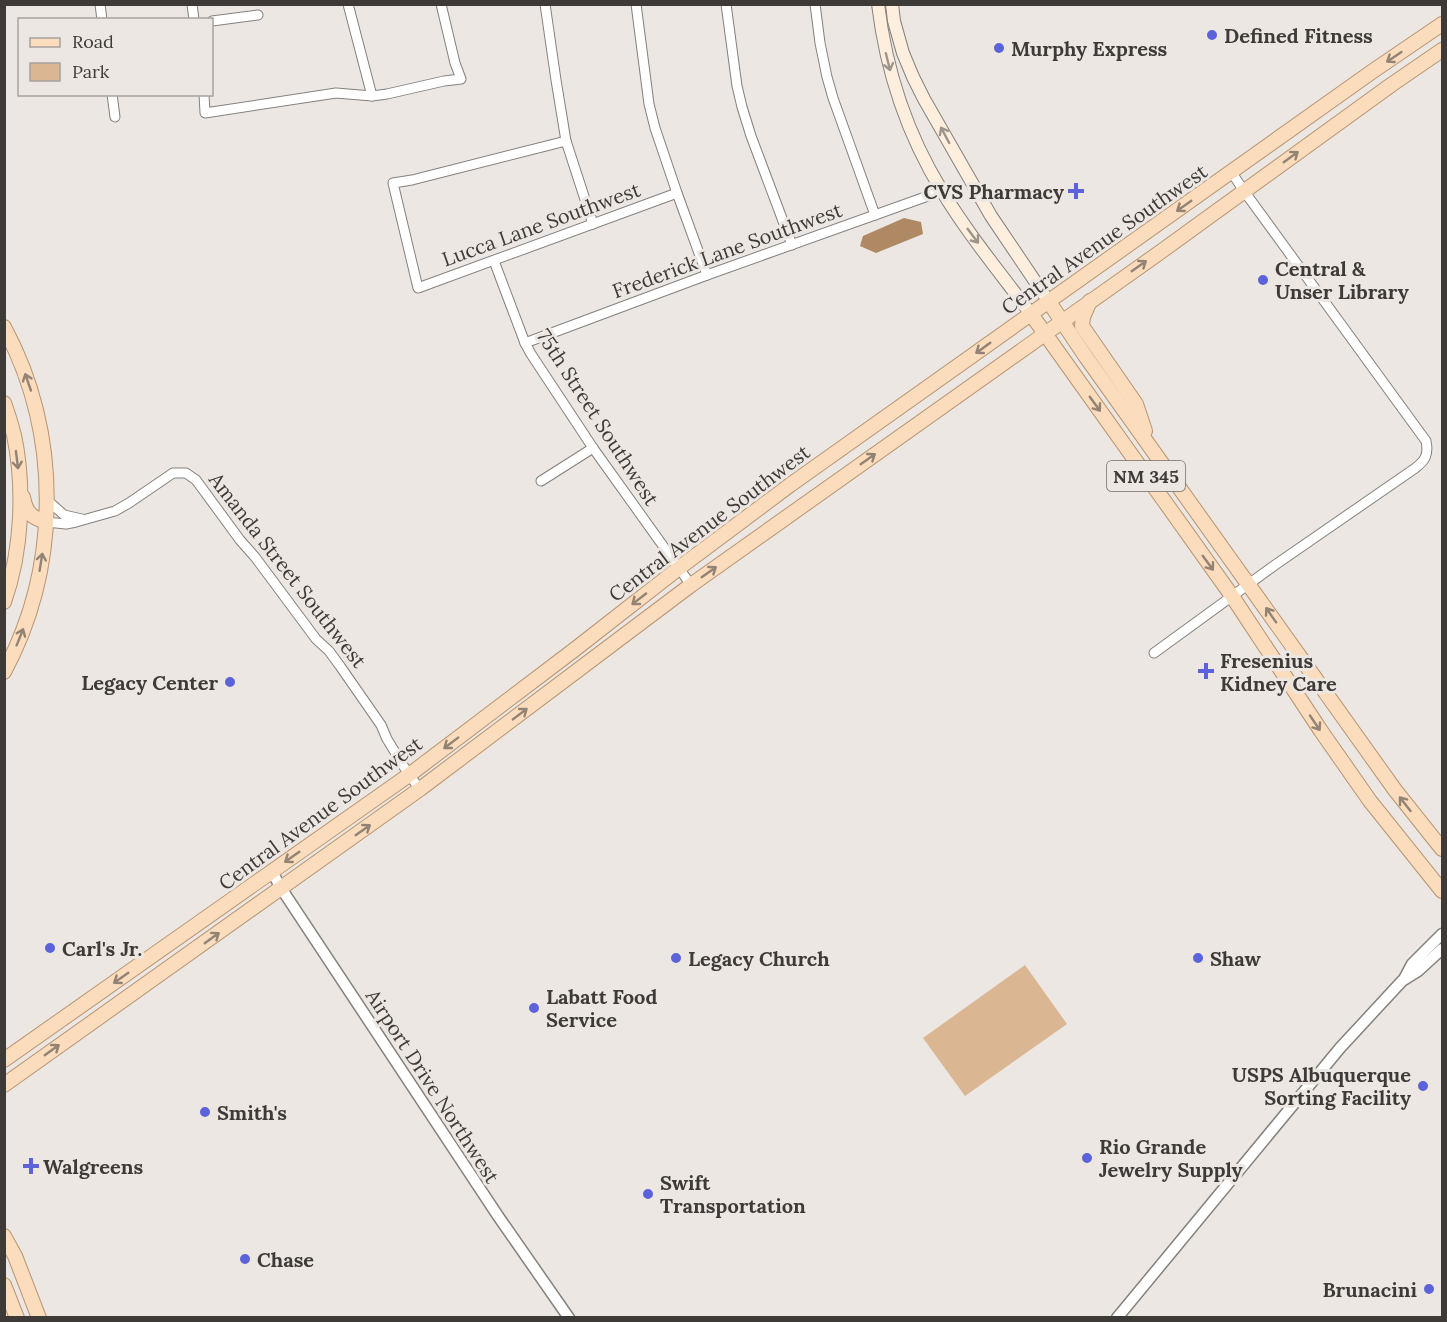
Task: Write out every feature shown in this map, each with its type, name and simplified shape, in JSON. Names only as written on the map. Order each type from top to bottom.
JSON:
[{"type":"main road","points":[[878,4],[885,51],[892,77],[915,140],[961,221],[1031,314]]},
{"type":"main road","points":[[892,4],[903,53],[924,99],[984,206],[1049,302]]},
{"type":"main road","name":"Central Avenue Southwest","points":[[4,1060],[409,775],[790,485],[1373,71],[1443,24]]},
{"type":"main road","points":[[4,1084],[420,789],[691,585],[1443,50]]},
{"type":"main road","points":[[1091,300],[1083,317],[1082,326],[1136,404],[1150,445]]},
{"type":"main road","name":"NM 345","points":[[1049,302],[1395,790],[1443,849]]},
{"type":"main road","name":"NM 345","points":[[1031,314],[1232,596],[1314,722],[1370,801],[1443,891]]},
{"type":"main road","points":[[4,327],[18,355],[34,401],[44,449],[47,500],[40,570],[34,595],[19,641],[4,672]]},
{"type":"main road","points":[[4,403],[14,436],[24,505],[33,517],[46,522]]},
{"type":"main road","points":[[4,602],[17,548],[21,489]]},
{"type":"main road","points":[[335,827],[344,843]]},
{"type":"main road","points":[[4,1236],[10,1258],[39,1317]]},
{"type":"main road","points":[[4,1285],[17,1317]]},
{"type":"street","points":[[348,4],[372,96]]},
{"type":"street","points":[[204,96],[205,112],[336,93],[372,96],[461,79],[441,4]]},
{"type":"street","points":[[545,4],[566,141],[593,224]]},
{"type":"street","points":[[636,4],[649,104],[655,128],[707,275]]},
{"type":"street","points":[[726,4],[742,107],[792,244]]},
{"type":"street","points":[[816,4],[826,77],[875,215]]},
{"type":"street","points":[[213,21],[258,15]]},
{"type":"street","points":[[112,96],[115,117]]},
{"type":"street","name":"Lucca Lane Southwest","points":[[566,141],[393,183],[418,288],[677,193]]},
{"type":"street","points":[[1154,652],[1414,469],[1427,456],[1426,441],[1420,432],[1232,173]]},
{"type":"street","name":"Frederick Lane Southwest","points":[[525,343],[942,191]]},
{"type":"street","name":"75th Street Southwest","points":[[494,261],[531,354],[593,448],[691,585]]},
{"type":"street","points":[[541,481],[593,448]]},
{"type":"street","name":"Amanda Street Southwest","points":[[46,522],[66,524],[115,511],[173,472],[186,472],[196,480],[316,639],[335,658],[381,725],[387,739],[420,789]]},
{"type":"street","points":[[47,500],[64,515],[85,520]]},
{"type":"street","name":"Airport Drive Northwest","points":[[272,872],[493,1209],[569,1317]]},
{"type":"street","points":[[1117,1317],[1340,1048],[1402,981],[1412,964],[1443,934]]},
{"type":"street","points":[[1402,981],[1418,971],[1443,949]]},
{"type":"green space","points":[[1025,965],[1067,1024],[965,1096],[923,1038]]},
{"type":"shaded area","points":[[904,218],[921,222],[923,234],[876,253],[860,246],[863,236]]},
{"type":"place","name":"Defined Fitness","points":[[1212,35]]},
{"type":"place","name":"Murphy Express","points":[[999,48]]},
{"type":"place","name":"CVS Pharmacy","points":[[1076,191]]},
{"type":"place","name":"Central & Unser Library","points":[[1263,280]]},
{"type":"place","name":"Fresenius Kidney Care","points":[[1206,671]]},
{"type":"place","name":"Legacy Center","points":[[230,682]]},
{"type":"place","name":"Carl's Jr.","points":[[50,948]]},
{"type":"place","name":"Legacy Church","points":[[676,958]]},
{"type":"place","name":"Shaw","points":[[1198,958]]},
{"type":"place","name":"Labatt Food Service","points":[[534,1008]]},
{"type":"place","name":"USPS Albuquerque Sorting Facility","points":[[1423,1086]]},
{"type":"place","name":"Smith's","points":[[205,1112]]},
{"type":"place","name":"Rio Grande Jewelry Supply","points":[[1087,1158]]},
{"type":"place","name":"Walgreens","points":[[31,1166]]},
{"type":"place","name":"Swift Transportation","points":[[648,1194]]},
{"type":"place","name":"Chase","points":[[245,1259]]},
{"type":"place","name":"Brunacini","points":[[1429,1289]]}]
